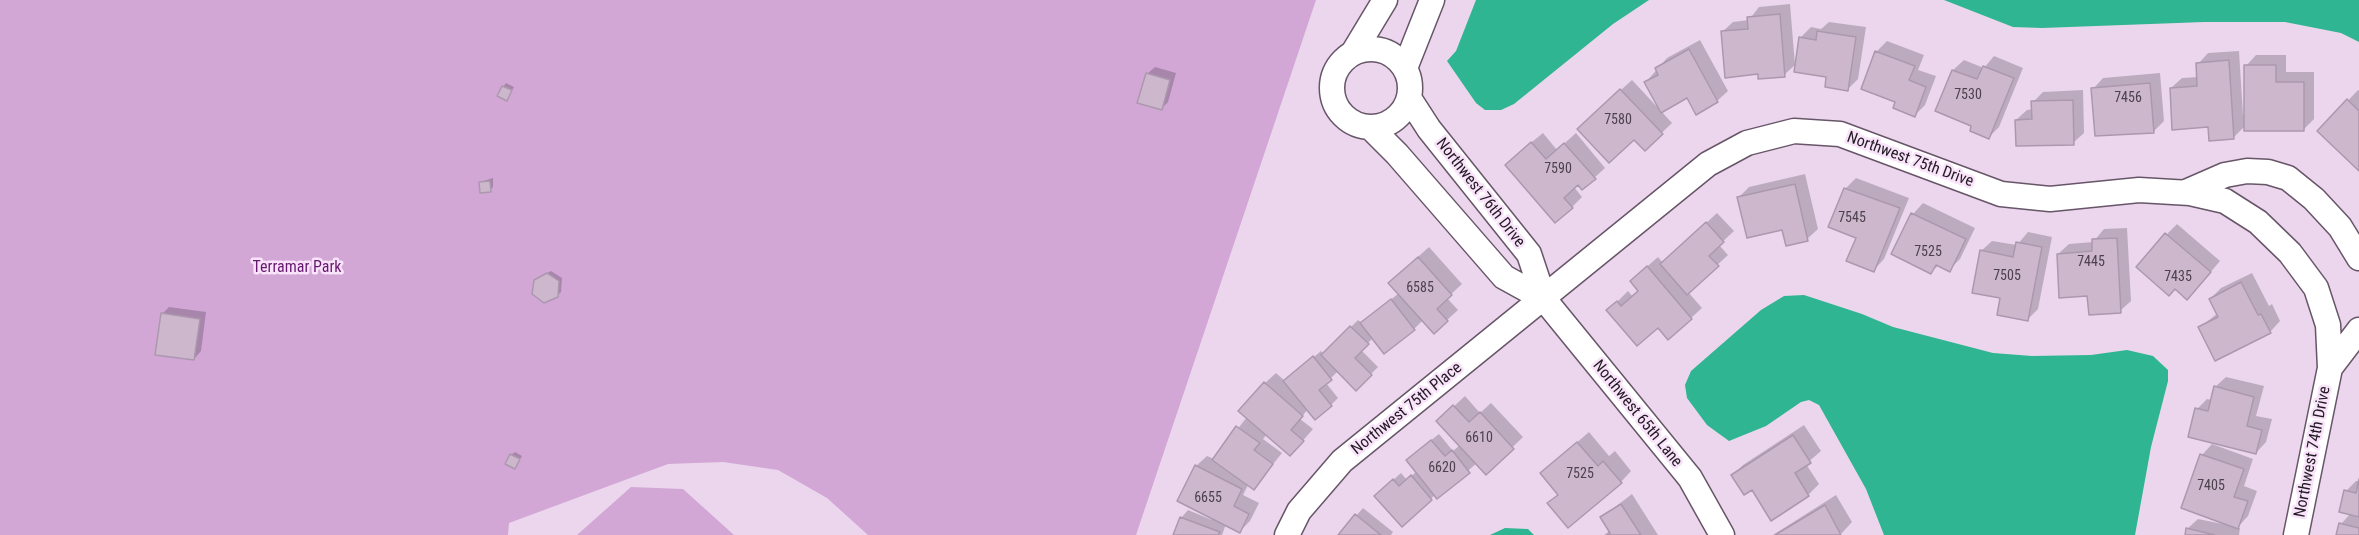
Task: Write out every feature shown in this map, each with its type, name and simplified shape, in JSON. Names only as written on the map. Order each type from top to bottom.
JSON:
[{"type":"street","points":[[1353,53],[1385,0]]},
{"type":"street","points":[[1405,68],[1432,0]]},
{"type":"street","points":[[1364,49],[1387,52],[1405,68],[1411,88],[1404,110],[1395,120],[1384,126],[1371,128],[1358,126],[1346,120],[1337,110],[1332,98],[1335,72],[1342,61],[1353,53],[1364,49]]},
{"type":"street","name":"Northwest 76th Drive","points":[[1409,98],[1467,177],[1529,254],[1544,299]]},
{"type":"street","name":"Northwest 76th Drive","points":[[1371,128],[1438,200],[1504,277],[1544,299]]},
{"type":"street","name":"Northwest 75th Drive","points":[[1544,299],[1708,164],[1747,143],[1794,131],[1840,134],[1904,155],[2001,194],[2050,199],[2139,190],[2186,192],[2225,201],[2258,222],[2290,253]]},
{"type":"street","name":"Northwest 75th Drive","points":[[2186,192],[2225,175],[2247,171],[2288,178],[2314,199],[2340,227],[2359,258]]},
{"type":"street","points":[[1438,200],[1467,177]]},
{"type":"street","name":"Northwest 74th Drive","points":[[2290,253],[2316,288],[2328,326],[2330,368],[2296,535]]},
{"type":"street","name":"Northwest 75th Place","points":[[1287,535],[1299,511],[1342,461],[1544,299]]},
{"type":"street","name":"Northwest 65th Lane","points":[[1544,299],[1690,478],[1722,535]]},
{"type":"street","name":"Northwest 74th Drive","points":[[2330,368],[2359,330]]},
{"type":"green space","name":"Terramar Park","points":[[0,0],[1316,0],[1136,535],[868,535],[827,498],[778,470],[723,462],[668,464],[509,523],[508,535],[0,535]]},
{"type":"green space","points":[[631,487],[683,489],[734,535],[577,535]]},
{"type":"shaded area","points":[[1476,0],[1649,0],[1613,24],[1514,104],[1501,110],[1485,110],[1476,103],[1447,61],[1456,51]]},
{"type":"shaded area","points":[[1944,0],[2359,0],[2359,42],[2341,33],[2285,22],[2013,27]]},
{"type":"shaded area","points":[[1804,295],[1893,327],[1993,353],[2032,356],[2091,355],[2127,350],[2153,356],[2168,370],[2168,381],[2151,447],[2135,535],[1884,535],[1866,489],[1819,405],[1809,400],[1801,402],[1766,426],[1729,441],[1707,425],[1687,398],[1685,385],[1691,371],[1761,310],[1784,296]]},
{"type":"shaded area","points":[[1505,528],[1528,529],[1534,535],[1490,535]]},
{"type":"building","points":[[1780,14],[1785,77],[1758,79],[1758,74],[1725,78],[1721,31],[1748,29],[1747,17]]},
{"type":"building","points":[[1817,31],[1856,37],[1848,91],[1825,87],[1826,77],[1794,72],[1799,37],[1816,40]]},
{"type":"building","points":[[1689,49],[1718,102],[1696,115],[1687,98],[1661,113],[1644,82],[1658,75],[1655,68]]},
{"type":"building","points":[[1875,51],[1915,66],[1909,80],[1926,87],[1915,117],[1893,108],[1895,102],[1861,89]]},
{"type":"building","points":[[2229,60],[2234,139],[2209,141],[2208,127],[2172,130],[2170,88],[2197,86],[2196,63]]},
{"type":"building","points":[[2244,65],[2276,65],[2276,82],[2304,82],[2304,131],[2244,131]]},
{"type":"building","points":[[1983,66],[2014,78],[1989,139],[1970,131],[1971,126],[1935,111],[1952,70],[1977,79]]},
{"type":"building","points":[[1146,73],[1170,80],[1162,110],[1137,103]]},
{"type":"building","points":[[2150,83],[2154,133],[2095,136],[2091,88]]},
{"type":"building","points":[[502,86],[512,90],[507,101],[497,96]]},
{"type":"building","points":[[1620,89],[1663,134],[1645,151],[1634,140],[1609,163],[1577,129]]},
{"type":"building","points":[[2347,99],[2359,111],[2359,171],[2317,131]]},
{"type":"building","points":[[2073,100],[2074,145],[2016,146],[2015,120],[2032,119],[2031,101]]},
{"type":"building","points":[[1531,142],[1546,159],[1564,143],[1596,179],[1582,190],[1578,185],[1564,198],[1573,208],[1555,223],[1505,165]]},
{"type":"building","points":[[490,181],[491,192],[480,193],[479,182]]},
{"type":"building","points":[[1795,184],[1808,241],[1786,246],[1782,230],[1747,238],[1737,197]]},
{"type":"building","points":[[1844,188],[1900,208],[1874,272],[1846,261],[1856,238],[1828,227]]},
{"type":"building","points":[[1911,213],[1966,239],[1950,272],[1936,265],[1931,274],[1891,254]]},
{"type":"building","points":[[1706,222],[1724,242],[1709,256],[1719,266],[1687,295],[1660,264]]},
{"type":"building","points":[[2165,233],[2211,272],[2187,300],[2175,289],[2169,296],[2136,267]]},
{"type":"building","points":[[2117,238],[2121,313],[2089,315],[2087,296],[2059,298],[2057,254],[2092,251],[2092,239]]},
{"type":"building","points":[[2016,242],[2042,247],[2028,321],[1997,315],[2000,298],[1972,293],[1980,250],[2013,257]]},
{"type":"building","points":[[1418,257],[1452,295],[1437,309],[1448,321],[1434,334],[1388,283]]},
{"type":"building","points":[[1647,266],[1692,319],[1668,340],[1658,328],[1637,346],[1606,310],[1617,301],[1621,306],[1638,291],[1630,281]]},
{"type":"building","points":[[547,273],[559,281],[558,297],[544,303],[532,294],[534,280]]},
{"type":"building","points":[[2241,282],[2258,315],[2261,314],[2271,333],[2215,361],[2198,327],[2218,317],[2209,299]]},
{"type":"building","points":[[1391,299],[1415,330],[1384,354],[1360,323]]},
{"type":"building","points":[[161,313],[200,319],[194,360],[155,355]]},
{"type":"building","points":[[1350,326],[1369,344],[1355,358],[1372,375],[1356,391],[1321,355]]},
{"type":"building","points":[[1313,356],[1332,380],[1319,390],[1332,406],[1315,420],[1283,381]]},
{"type":"building","points":[[1264,382],[1303,416],[1291,430],[1304,441],[1290,456],[1238,411]]},
{"type":"building","points":[[2214,386],[2254,397],[2247,426],[2262,430],[2256,454],[2188,437],[2195,408],[2208,411]]},
{"type":"building","points":[[1453,405],[1469,422],[1480,412],[1514,449],[1486,475],[1436,421]]},
{"type":"building","points":[[1236,426],[1260,443],[1254,450],[1273,464],[1254,490],[1212,460]]},
{"type":"building","points":[[1793,435],[1811,463],[1795,473],[1809,496],[1771,521],[1752,490],[1744,495],[1731,475]]},
{"type":"building","points":[[1431,440],[1445,456],[1452,450],[1470,473],[1437,499],[1406,460]]},
{"type":"building","points":[[1577,442],[1598,466],[1603,461],[1622,483],[1568,528],[1547,503],[1558,495],[1540,473]]},
{"type":"building","points":[[510,454],[520,459],[515,469],[505,464]]},
{"type":"building","points":[[2200,454],[2244,469],[2234,497],[2248,501],[2238,529],[2181,508]]},
{"type":"building","points":[[1195,465],[1242,489],[1234,506],[1249,514],[1240,533],[1177,501]]},
{"type":"building","points":[[1411,475],[1432,500],[1402,527],[1374,496],[1393,479],[1399,486]]},
{"type":"building","points":[[2359,479],[2359,517],[2339,512],[2344,490],[2356,493]]},
{"type":"building","points":[[1621,504],[1641,535],[1607,535],[1610,533],[1600,517]]},
{"type":"building","points":[[1825,505],[1841,535],[1775,535]]},
{"type":"building","points":[[1355,514],[1381,535],[1338,535]]},
{"type":"building","points":[[1180,517],[1220,532],[1218,535],[1173,535]]},
{"type":"building","points":[[2339,523],[2359,528],[2359,535],[2336,535]]},
{"type":"building","points":[[2186,528],[2215,535],[2185,535]]}]
